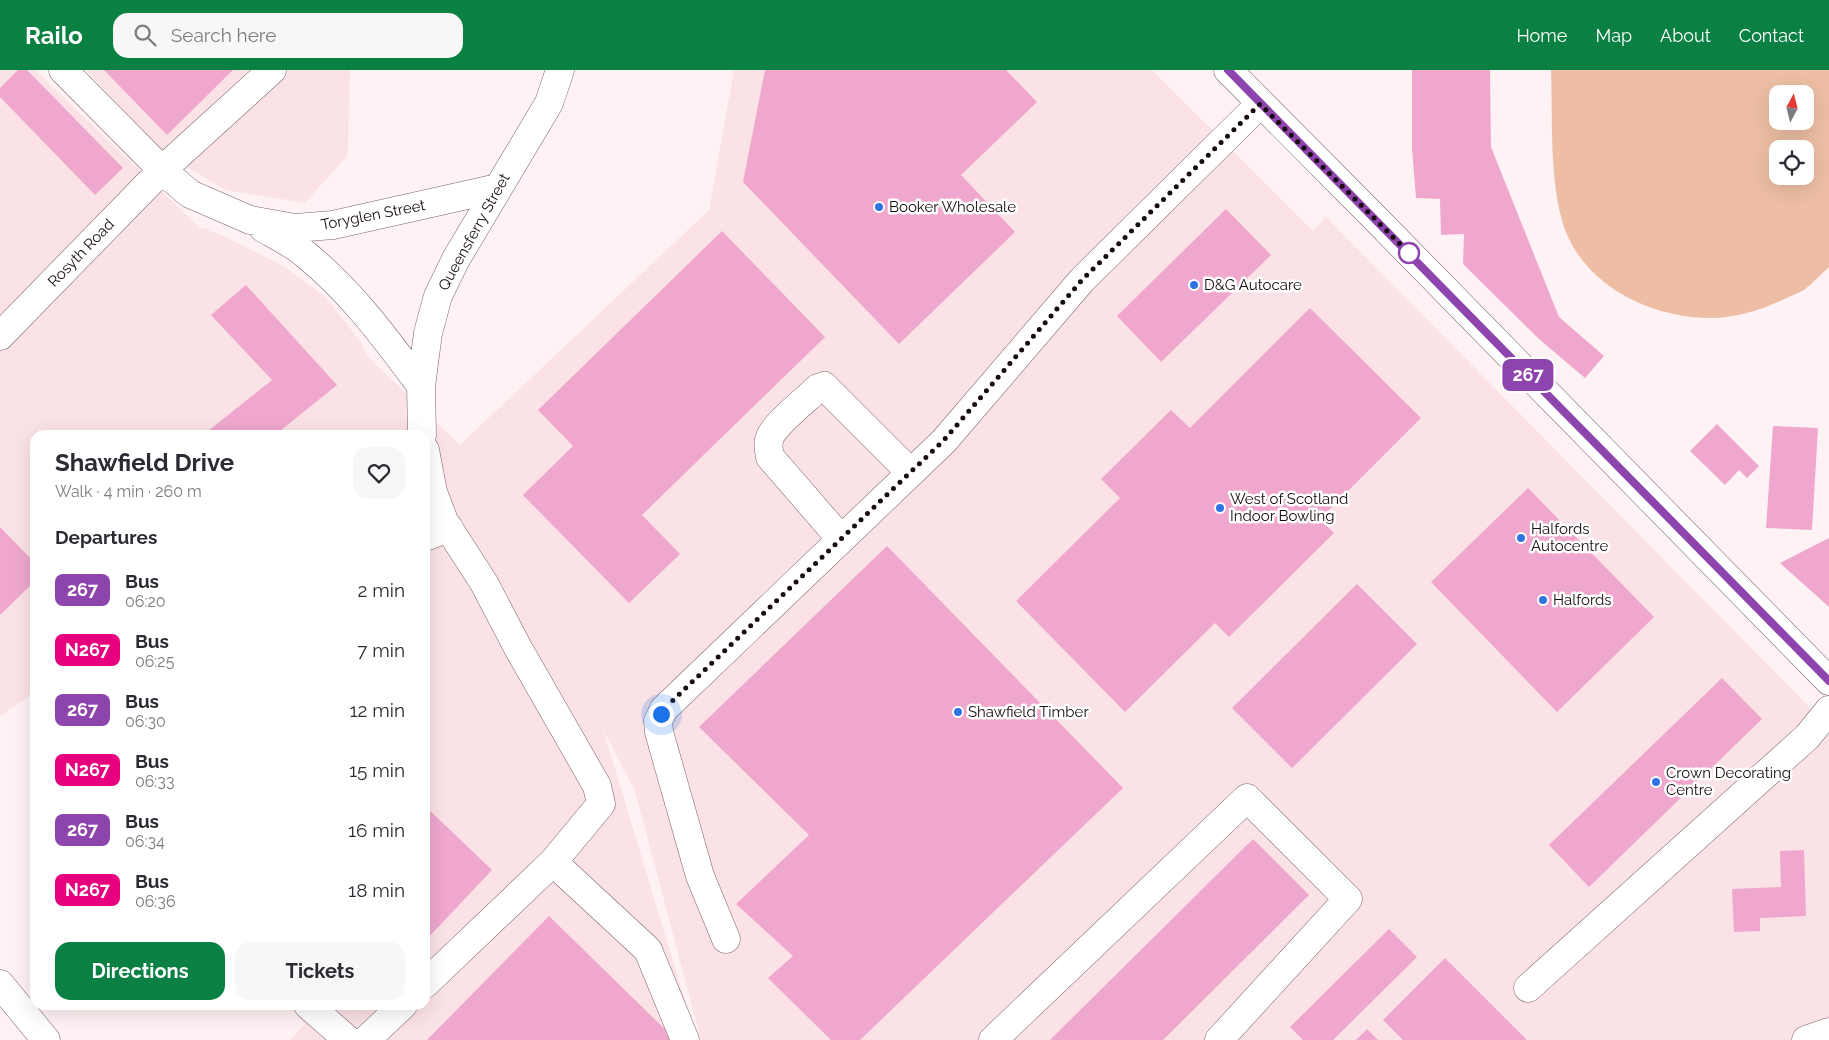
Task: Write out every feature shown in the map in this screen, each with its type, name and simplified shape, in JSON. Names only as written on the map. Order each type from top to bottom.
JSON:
[{"type":"street","name":"Toryglen Street","points":[[63,70],[162,170],[190,194],[250,220],[295,228],[333,225],[498,188]]},
{"type":"street","name":"Rosyth Road","points":[[0,336],[162,170],[272,70]]},
{"type":"street","name":"Queensferry Street","points":[[422,430],[421,386],[428,333],[438,296],[456,259],[549,103],[560,70]]},
{"type":"street","points":[[1228,70],[1829,681]]},
{"type":"street","points":[[726,939],[700,876],[659,732],[658,721],[664,709],[944,440],[1082,280],[1260,104]]},
{"type":"street","points":[[250,220],[304,252],[340,284],[381,333],[421,386]]},
{"type":"street","points":[[841,539],[770,457],[768,444],[770,435],[777,427],[818,388],[824,386],[910,472]]},
{"type":"street","points":[[430,476],[433,492],[444,521],[437,533],[484,583],[518,648],[597,786],[601,804],[553,862],[430,979]]},
{"type":"street","points":[[1528,988],[1807,737],[1829,710]]},
{"type":"street","points":[[993,1040],[1247,798],[1348,899],[1219,1040]]},
{"type":"street","points":[[553,862],[648,950],[685,1040]]},
{"type":"street","points":[[0,984],[46,1040]]},
{"type":"street","points":[[314,1010],[348,1040]]},
{"type":"street","points":[[366,1040],[398,1010]]},
{"type":"street","points":[[1806,1040],[1829,1032]]},
{"type":"shaded area","points":[[0,70],[35,70],[201,229],[207,228],[209,231],[217,233],[283,266],[315,289],[328,300],[360,341],[366,355],[460,445],[709,210],[734,70],[1152,70],[1313,231],[1326,217],[1829,727],[1829,1040],[701,1040],[635,791],[603,729],[697,1040],[290,1040],[305,1024],[293,1010],[430,1010],[430,430],[30,430],[30,695],[0,716]]},
{"type":"shaded area","points":[[86,70],[350,70],[348,155],[305,203],[226,190],[163,153]]},
{"type":"shaded area","points":[[1551,70],[1829,70],[1829,267],[1804,290],[1798,293],[1755,311],[1720,318],[1690,317],[1668,313],[1628,298],[1594,273],[1580,257],[1569,239],[1562,221],[1558,201],[1552,134]]},
{"type":"building","points":[[18,70],[27,70],[123,168],[95,195],[0,97],[0,88]]},
{"type":"building","points":[[104,70],[233,70],[167,135]]},
{"type":"building","name":"Booker Wholesale","points":[[765,70],[1006,70],[1037,102],[961,175],[1015,232],[899,344],[743,182]]},
{"type":"building","points":[[1412,70],[1490,70],[1491,147],[1559,317],[1604,356],[1585,378],[1539,339],[1463,264],[1464,234],[1441,235],[1440,199],[1416,198],[1412,148]]},
{"type":"building","name":"D&G Autocare","points":[[1226,209],[1271,255],[1161,362],[1117,316]]},
{"type":"building","points":[[722,231],[825,337],[642,515],[680,554],[629,603],[523,495],[573,446],[538,410]]},
{"type":"building","points":[[246,285],[337,385],[281,430],[209,430],[272,380],[211,315]]},
{"type":"building","name":"West of Scotland Indoor Bowling","points":[[1310,308],[1421,418],[1320,519],[1334,533],[1229,637],[1215,623],[1125,712],[1016,601],[1120,498],[1101,479],[1171,410],[1190,428]]},
{"type":"building","points":[[1717,424],[1759,466],[1747,478],[1739,470],[1725,485],[1690,451]]},
{"type":"building","points":[[1773,426],[1818,428],[1812,530],[1766,528]]},
{"type":"building","name":"Halfords","points":[[1528,488],[1654,617],[1557,712],[1431,582]]},
{"type":"building","points":[[0,527],[30,558],[30,586],[0,615]]},
{"type":"building","points":[[1829,538],[1829,607],[1780,563]]},
{"type":"building","points":[[887,546],[1123,788],[860,1040],[831,1040],[768,978],[793,956],[736,904],[809,835],[699,727]]},
{"type":"building","points":[[1357,584],[1417,644],[1292,768],[1232,708]]},
{"type":"building","name":"Crown Decorating Centre","points":[[1722,678],[1762,719],[1589,887],[1549,845]]},
{"type":"building","points":[[430,811],[492,870],[430,936]]},
{"type":"building","points":[[1253,839],[1309,895],[1163,1040],[1050,1040]]},
{"type":"building","points":[[1804,850],[1806,916],[1760,918],[1760,931],[1734,932],[1732,889],[1781,887],[1780,851]]},
{"type":"building","points":[[549,916],[676,1040],[427,1040]]},
{"type":"building","points":[[1389,929],[1417,957],[1333,1040],[1303,1040],[1290,1027]]},
{"type":"building","points":[[1445,958],[1527,1040],[1403,1040],[1383,1020]]},
{"type":"building","points":[[1367,1029],[1378,1040],[1356,1040]]},
{"type":"bus line","name":"267","points":[[1228,70],[1829,681]]},
{"type":"place","name":"Booker Wholesale","points":[[879,207]]},
{"type":"place","name":"D&G Autocare","points":[[1194,285]]},
{"type":"place","name":"West of Scotland Indoor Bowling","points":[[1220,508]]},
{"type":"place","name":"Halfords Autocentre","points":[[1521,538]]},
{"type":"place","name":"Halfords","points":[[1543,600]]},
{"type":"place","name":"Shawfield Timber","points":[[958,712]]},
{"type":"place","name":"Crown Decorating Centre","points":[[1656,782]]},
{"type":"route","points":[[661,714],[664,709],[944,440],[1082,280],[1260,104],[1373,216],[1414,258],[1409,253]]}]
